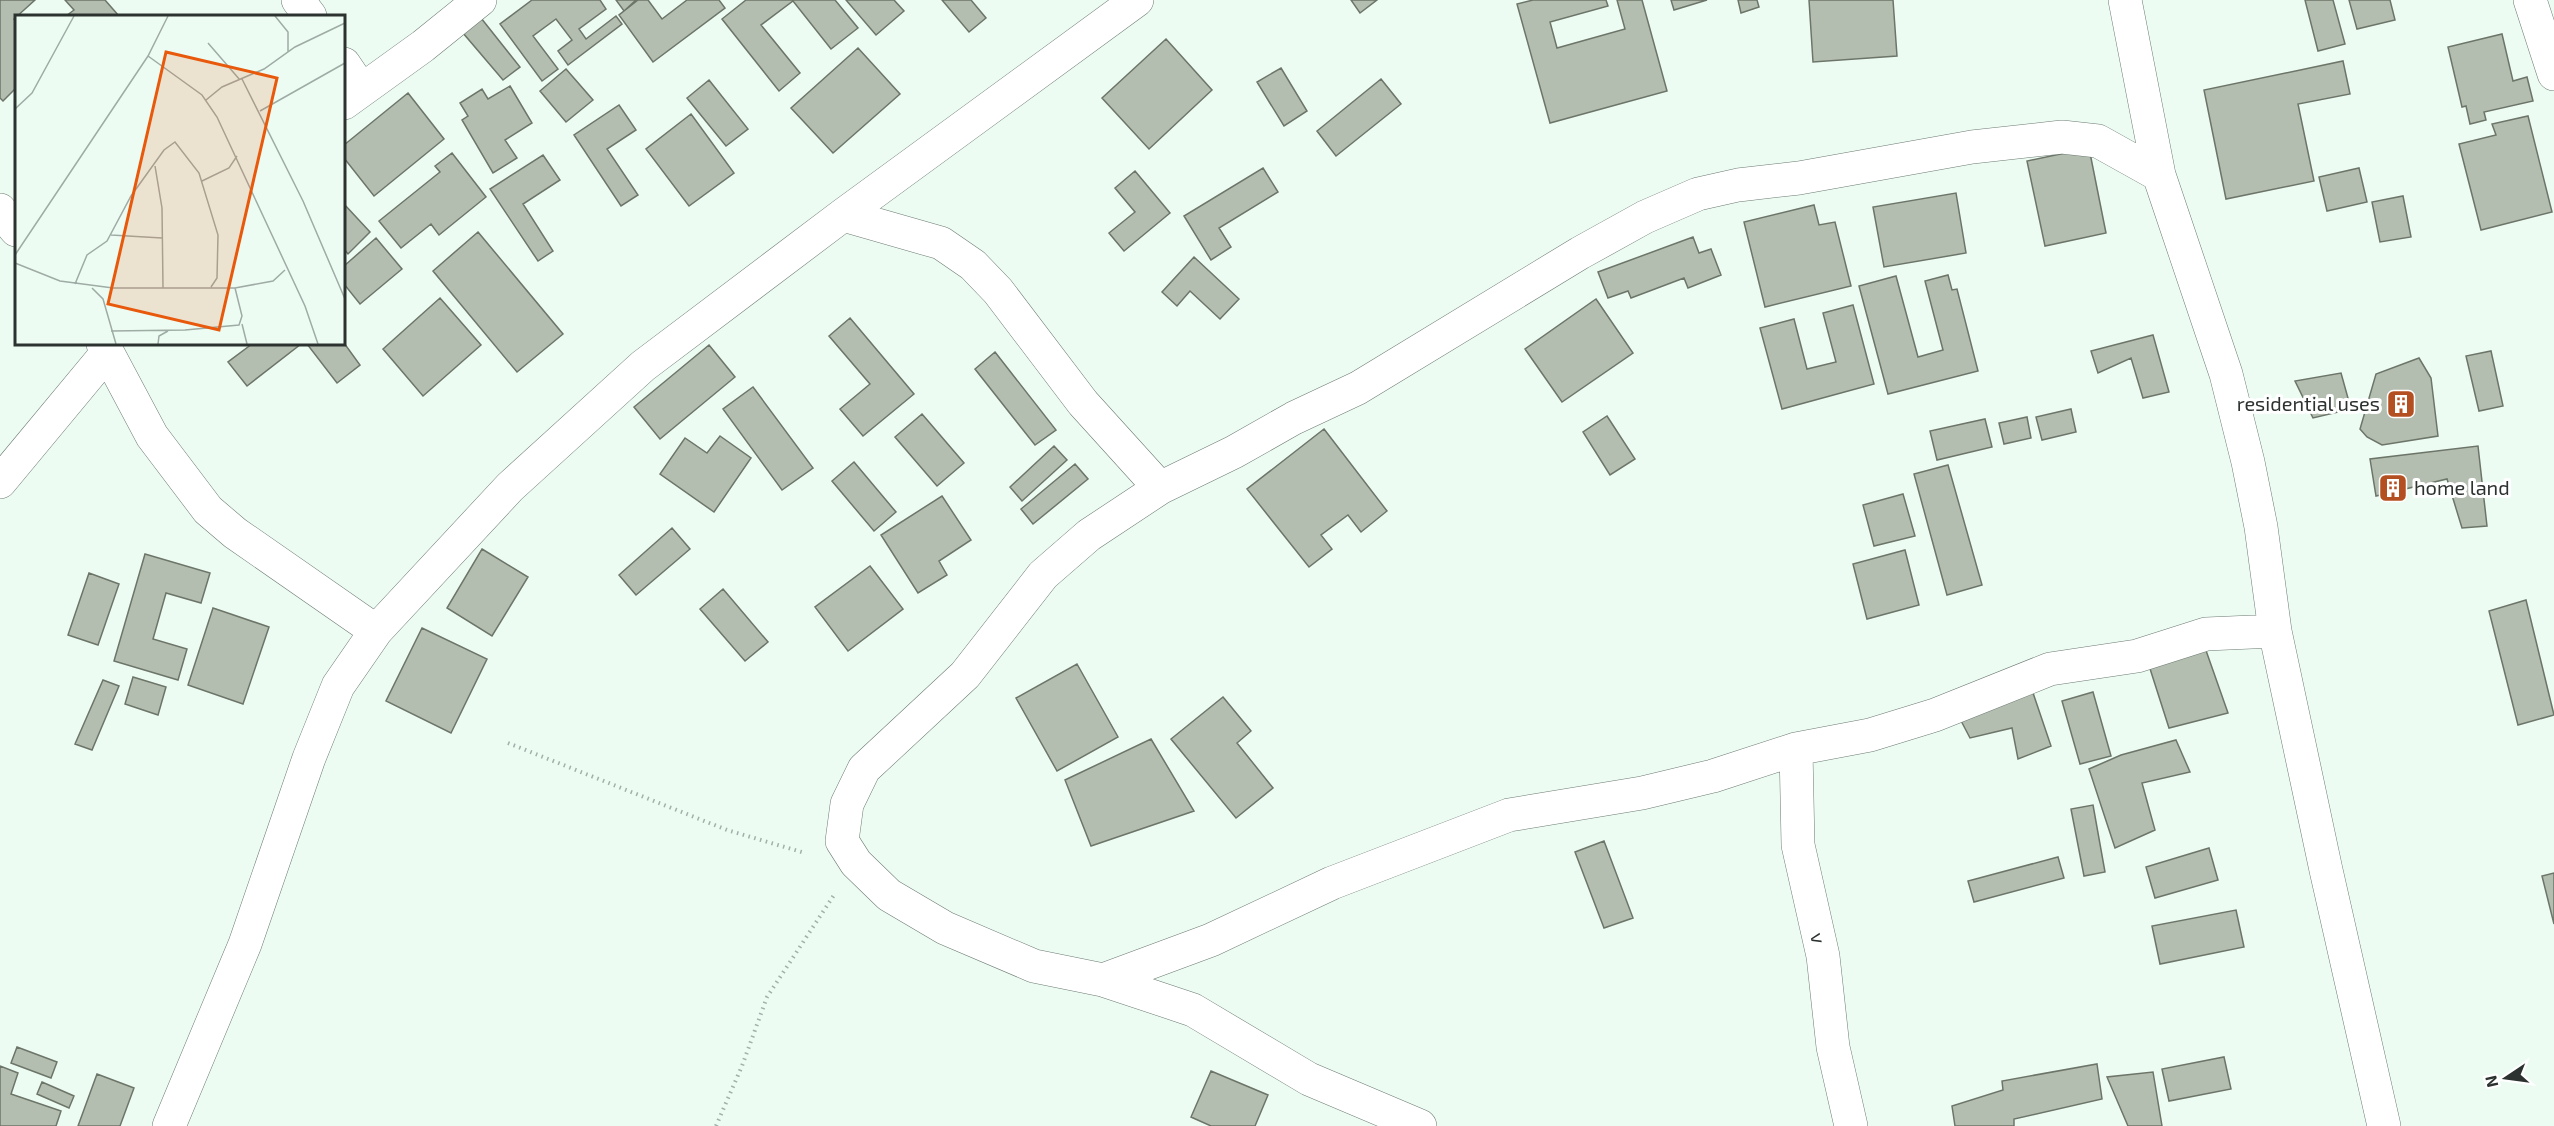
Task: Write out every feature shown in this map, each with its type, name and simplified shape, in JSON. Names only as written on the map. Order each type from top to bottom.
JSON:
[{"type":"street","points":[[298,0],[309,15]]},
{"type":"street","points":[[349,86],[423,46],[480,0]]},
{"type":"street","points":[[169,1126],[245,944],[309,758],[338,686],[376,631],[510,487],[643,366],[843,215],[1137,0]]},
{"type":"street","points":[[2125,0],[2159,175],[2226,374],[2261,527],[2276,631],[2326,870],[2390,1122]]},
{"type":"street","points":[[2530,0],[2554,74]]},
{"type":"street","points":[[1420,1126],[1309,1079],[1193,1010],[1103,980],[1034,966],[945,928],[889,895],[853,867],[842,841],[847,804],[864,769],[964,675],[1043,575],[1089,535],[1160,488],[1234,452],[1294,418],[1358,388],[1580,253],[1645,217],[1698,194],[1972,147],[2062,136],[2098,141],[2159,175]]},
{"type":"street","points":[[0,210],[15,229]]},
{"type":"street","points":[[843,215],[941,243],[972,265],[998,291],[1083,403],[1160,488]]},
{"type":"street","points":[[0,482],[105,348],[152,436],[208,510],[235,533],[376,631]]},
{"type":"street","points":[[1103,980],[1211,940],[1332,883],[1509,815],[1642,793],[1713,776],[1796,749],[1870,735],[1935,715],[2050,669],[2137,656],[2206,634],[2276,631]]},
{"type":"street","name":"v","points":[[1796,749],[1798,845],[1822,956],[1833,1047],[1851,1126]]},
{"type":"path","points":[[507,743],[727,830],[853,867],[767,997],[742,1066],[716,1126]]},
{"type":"building","points":[[0,0],[35,0],[18,15],[15,15],[15,89],[3,101],[0,98]]},
{"type":"building","points":[[65,0],[105,0],[118,15],[67,15],[74,10]]},
{"type":"building","points":[[532,0],[600,0],[606,9],[579,29],[586,39],[616,16],[622,24],[568,65],[558,51],[572,40],[556,19],[533,36],[558,69],[542,81],[500,24]]},
{"type":"building","points":[[616,0],[636,0],[624,11]]},
{"type":"building","points":[[638,0],[648,0],[662,19],[687,0],[719,0],[725,8],[653,62],[619,15]]},
{"type":"building","points":[[746,0],[835,0],[858,28],[831,49],[793,1],[761,25],[800,73],[779,91],[722,19]]},
{"type":"building","points":[[846,0],[894,0],[904,11],[876,35]]},
{"type":"building","points":[[942,0],[971,0],[986,18],[969,32]]},
{"type":"building","points":[[1351,0],[1377,0],[1360,13]]},
{"type":"building","points":[[1533,0],[1606,0],[1608,6],[1550,22],[1557,48],[1625,29],[1617,0],[1642,0],[1667,91],[1550,123],[1517,4]]},
{"type":"building","points":[[1671,0],[1707,0],[1674,10]]},
{"type":"building","points":[[1738,0],[1757,0],[1759,7],[1741,13]]},
{"type":"building","points":[[1809,0],[1893,0],[1897,56],[1813,62]]},
{"type":"building","points":[[2305,0],[2333,0],[2345,44],[2318,51]]},
{"type":"building","points":[[2349,0],[2390,0],[2395,20],[2357,29]]},
{"type":"building","points":[[481,18],[520,67],[503,80],[463,33]]},
{"type":"building","points":[[2502,34],[2513,81],[2527,77],[2533,101],[2484,112],[2486,120],[2470,124],[2466,106],[2462,107],[2448,47]]},
{"type":"building","points":[[1166,39],[1212,90],[1149,149],[1102,98]]},
{"type":"building","points":[[858,48],[900,94],[833,153],[791,108]]},
{"type":"building","points":[[2343,61],[2350,94],[2298,104],[2314,181],[2226,199],[2204,90]]},
{"type":"building","points":[[1281,68],[1307,111],[1284,126],[1257,82]]},
{"type":"building","points":[[566,69],[593,100],[566,122],[540,91]]},
{"type":"building","points":[[1381,79],[1401,104],[1336,156],[1317,131]]},
{"type":"building","points":[[709,80],[748,129],[726,146],[687,98]]},
{"type":"building","points":[[510,86],[532,123],[505,140],[517,158],[493,173],[462,120],[468,116],[460,103],[482,89],[488,99]]},
{"type":"building","points":[[408,93],[444,139],[374,196],[345,159],[345,144]]},
{"type":"building","points":[[619,105],[636,130],[607,149],[638,195],[621,206],[574,135]]},
{"type":"building","points":[[691,114],[734,173],[689,206],[646,149]]},
{"type":"building","points":[[2528,116],[2552,212],[2481,230],[2459,144],[2496,135],[2492,124]]},
{"type":"building","points":[[2089,148],[2106,233],[2045,246],[2027,161]]},
{"type":"building","points":[[452,153],[486,197],[439,235],[431,224],[401,248],[379,221],[440,172],[435,166]]},
{"type":"building","points":[[543,155],[560,180],[523,204],[553,251],[538,261],[490,189]]},
{"type":"building","points":[[1263,168],[1278,192],[1219,228],[1231,247],[1211,260],[1184,216]]},
{"type":"building","points":[[2359,168],[2367,202],[2327,211],[2319,177]]},
{"type":"building","points":[[1135,171],[1170,213],[1124,251],[1109,233],[1135,212],[1115,188]]},
{"type":"building","points":[[1956,193],[1966,253],[1884,267],[1873,207]]},
{"type":"building","points":[[2403,196],[2411,237],[2380,242],[2372,202]]},
{"type":"building","points":[[345,205],[370,232],[348,254],[345,250]]},
{"type":"building","points":[[1814,205],[1819,225],[1835,222],[1851,286],[1765,307],[1744,222]]},
{"type":"building","points":[[478,232],[563,334],[517,372],[433,271]]},
{"type":"building","points":[[1693,237],[1699,253],[1711,249],[1721,275],[1688,288],[1684,278],[1631,298],[1628,291],[1608,298],[1598,272]]},
{"type":"building","points":[[376,238],[402,269],[360,304],[345,285],[345,265]]},
{"type":"building","points":[[1194,257],[1239,299],[1220,319],[1190,291],[1177,306],[1162,292]]},
{"type":"building","points":[[1948,275],[1952,290],[1957,289],[1978,371],[1888,394],[1859,286],[1896,276],[1918,357],[1943,350],[1925,281]]},
{"type":"building","points":[[440,298],[481,345],[423,396],[383,349]]},
{"type":"building","points":[[1596,299],[1633,353],[1562,402],[1525,349]]},
{"type":"building","points":[[1853,305],[1874,384],[1782,409],[1760,328],[1794,319],[1807,369],[1836,362],[1823,313]]},
{"type":"building","points":[[850,318],[914,394],[863,436],[840,409],[870,384],[829,336]]},
{"type":"building","points":[[2153,335],[2169,392],[2143,398],[2131,358],[2098,373],[2091,351]]},
{"type":"building","points":[[345,344],[360,365],[337,383],[308,345]]},
{"type":"building","points":[[251,345],[300,345],[247,386],[228,362]]},
{"type":"building","points":[[709,345],[735,377],[660,439],[634,407]]},
{"type":"building","points":[[2491,351],[2503,406],[2479,411],[2466,356]]},
{"type":"building","points":[[995,352],[1056,430],[1035,445],[975,369]]},
{"type":"building","name":"residential uses","points":[[2419,358],[2431,378],[2438,436],[2382,445],[2367,437],[2360,429],[2376,374]]},
{"type":"building","points":[[2341,373],[2351,409],[2313,418],[2295,381]]},
{"type":"building","points":[[753,387],[813,468],[782,490],[723,409]]},
{"type":"building","points":[[2071,409],[2076,432],[2042,440],[2036,417]]},
{"type":"building","points":[[922,414],[964,463],[937,486],[895,437]]},
{"type":"building","points":[[1607,416],[1635,459],[1610,475],[1583,432]]},
{"type":"building","points":[[2027,417],[2031,438],[2004,444],[1999,423]]},
{"type":"building","points":[[1985,419],[1992,447],[1937,460],[1930,431]]},
{"type":"building","points":[[1324,429],[1387,511],[1361,532],[1348,515],[1321,535],[1332,549],[1309,567],[1247,489]]},
{"type":"building","points":[[720,436],[751,458],[714,512],[660,474],[685,438],[707,453]]},
{"type":"building","points":[[1054,446],[1067,460],[1022,501],[1010,487]]},
{"type":"building","name":"home land","points":[[2478,446],[2487,526],[2462,528],[2447,479],[2376,496],[2370,459]]},
{"type":"building","points":[[854,462],[896,512],[874,531],[832,481]]},
{"type":"building","points":[[1075,464],[1088,479],[1033,524],[1021,509]]},
{"type":"building","points":[[1948,465],[1982,585],[1947,595],[1914,474]]},
{"type":"building","points":[[1903,494],[1915,536],[1874,546],[1863,505]]},
{"type":"building","points":[[942,496],[971,540],[939,561],[947,575],[918,593],[881,535]]},
{"type":"building","points":[[672,528],[690,549],[636,595],[619,575]]},
{"type":"building","points":[[482,549],[528,577],[492,636],[447,608]]},
{"type":"building","points":[[1905,550],[1919,605],[1867,619],[1853,564]]},
{"type":"building","points":[[145,554],[210,573],[201,603],[166,593],[153,639],[187,649],[178,680],[114,661]]},
{"type":"building","points":[[870,566],[903,609],[848,651],[815,607]]},
{"type":"building","points":[[89,573],[119,584],[98,645],[68,635]]},
{"type":"building","points":[[723,589],[768,642],[745,661],[700,609]]},
{"type":"building","points":[[2526,600],[2554,715],[2518,725],[2489,611]]},
{"type":"building","points":[[213,608],[269,627],[243,704],[188,685]]},
{"type":"building","points":[[422,628],[487,659],[451,733],[386,701]]},
{"type":"building","points":[[2203,642],[2228,713],[2169,728],[2145,653]]},
{"type":"building","points":[[1077,664],[1118,737],[1057,771],[1016,698]]},
{"type":"building","points":[[133,677],[166,687],[158,715],[125,704]]},
{"type":"building","points":[[103,680],[119,686],[92,750],[75,744]]},
{"type":"building","points":[[2031,687],[2051,746],[2018,759],[2012,728],[1970,738],[1958,715]]},
{"type":"building","points":[[2093,692],[2111,756],[2080,764],[2062,701]]},
{"type":"building","points":[[1223,697],[1251,731],[1237,743],[1273,788],[1236,818],[1171,739]]},
{"type":"building","points":[[1151,739],[1194,811],[1091,846],[1065,780]]},
{"type":"building","points":[[2176,740],[2190,772],[2142,783],[2155,830],[2115,848],[2089,769],[2121,755]]},
{"type":"building","points":[[2093,805],[2105,872],[2084,876],[2071,809]]},
{"type":"building","points":[[1604,841],[1633,918],[1604,928],[1575,852]]},
{"type":"building","points":[[2209,848],[2218,880],[2155,898],[2146,867]]},
{"type":"building","points":[[2058,857],[2064,878],[1974,902],[1968,881]]},
{"type":"building","points":[[2554,873],[2554,924],[2542,876]]},
{"type":"building","points":[[2236,910],[2244,947],[2160,964],[2152,926]]},
{"type":"building","points":[[17,1047],[57,1062],[51,1078],[11,1063]]},
{"type":"building","points":[[2224,1057],[2231,1089],[2169,1101],[2162,1069]]},
{"type":"building","points":[[2097,1064],[2102,1099],[2014,1119],[2014,1126],[1955,1126],[1952,1106],[2003,1090],[2002,1081]]},
{"type":"building","points":[[0,1066],[18,1073],[11,1094],[61,1111],[56,1126],[0,1126]]},
{"type":"building","points":[[1211,1071],[1268,1095],[1255,1126],[1211,1126],[1191,1117]]},
{"type":"building","points":[[2153,1072],[2162,1126],[2128,1126],[2107,1077]]},
{"type":"building","points":[[97,1074],[134,1088],[120,1126],[78,1126]]},
{"type":"building","points":[[42,1082],[74,1096],[69,1108],[37,1094]]},
{"type":"place","name":"residential uses","points":[[2401,404]]},
{"type":"place","name":"home land","points":[[2393,488]]}]
